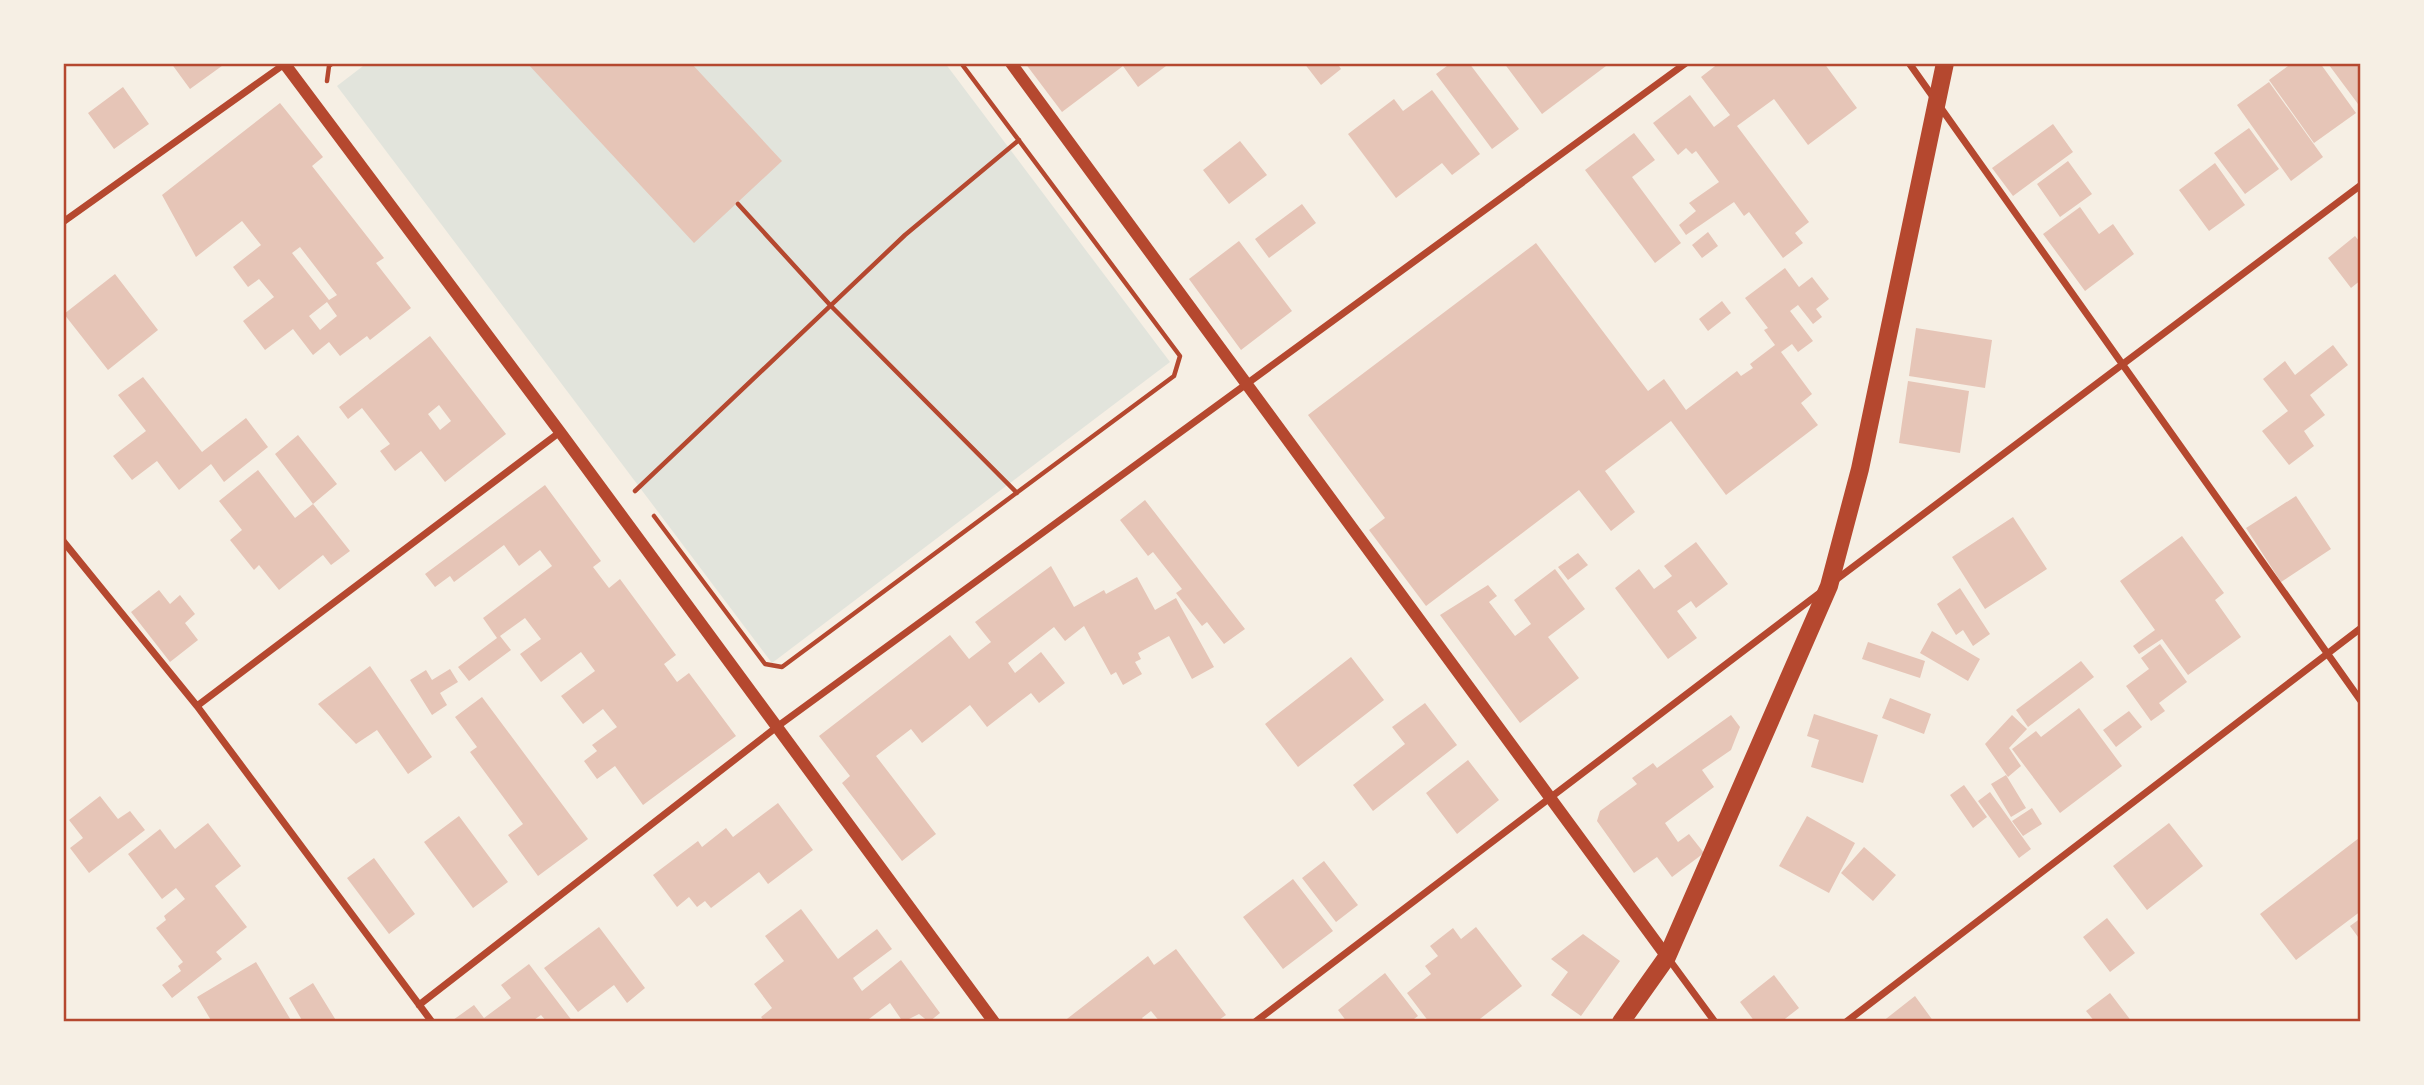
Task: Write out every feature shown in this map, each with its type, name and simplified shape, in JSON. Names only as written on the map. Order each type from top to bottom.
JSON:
[{"type":"main road","points":[[1621,1022],[1667,957],[1829,586],[1860,470],[1945,63]]},
{"type":"street","points":[[63,222],[285,63],[778,726],[994,1022]]},
{"type":"street","points":[[1011,63],[1715,1022]]},
{"type":"street","points":[[419,1005],[778,726],[1245,382],[1686,63]]},
{"type":"street","points":[[1909,63],[2361,701]]},
{"type":"street","points":[[1255,1022],[2361,185]]},
{"type":"street","points":[[197,706],[560,432]]},
{"type":"street","points":[[63,541],[197,706],[432,1022]]},
{"type":"street","points":[[1846,1022],[2361,628]]},
{"type":"path","points":[[333,63],[329,66],[327,81],[336,92]]},
{"type":"path","points":[[652,513],[765,664],[782,667],[1174,376],[1181,356],[961,63]]},
{"type":"path","points":[[635,491],[905,234],[1019,140]]},
{"type":"path","points":[[738,204],[831,306],[1017,493]]},
{"type":"path","points":[[627,480],[643,502]]},
{"type":"shaded area","points":[[367,63],[945,63],[1170,362],[772,663],[337,86]]},
{"type":"building","points":[[171,63],[226,63],[190,89]]},
{"type":"building","points":[[527,63],[691,63],[782,161],[694,243]]},
{"type":"building","points":[[1025,63],[1121,63],[1123,66],[1062,112]]},
{"type":"building","points":[[1127,63],[1170,63],[1138,87],[1123,66]]},
{"type":"building","points":[[1304,63],[1337,63],[1341,69],[1321,85]]},
{"type":"building","points":[[1451,63],[1469,63],[1519,129],[1492,149],[1436,74]]},
{"type":"building","points":[[1504,63],[1610,63],[1542,114]]},
{"type":"building","points":[[1719,63],[1824,63],[1857,108],[1808,145],[1774,99],[1737,126],[1809,222],[1795,233],[1803,243],[1783,258],[1749,212],[1744,216],[1734,202],[1686,235],[1679,225],[1696,211],[1689,203],[1719,182],[1696,151],[1692,154],[1686,148],[1678,155],[1653,123],[1690,95],[1714,127],[1730,115],[1701,77]]},
{"type":"building","points":[[2292,63],[2320,63],[2356,113],[2314,143],[2269,80]]},
{"type":"building","points":[[2361,63],[2361,108],[2329,65]]},
{"type":"building","points":[[2269,82],[2323,157],[2291,181],[2237,105]]},
{"type":"building","points":[[123,87],[149,124],[114,149],[88,113]]},
{"type":"building","points":[[1432,90],[1480,154],[1452,175],[1442,163],[1396,198],[1348,134],[1394,99],[1403,111]]},
{"type":"building","points":[[280,103],[323,157],[312,166],[384,258],[376,263],[411,308],[370,340],[367,336],[340,356],[329,342],[313,355],[293,329],[265,350],[243,321],[274,297],[259,279],[248,287],[233,267],[261,245],[242,221],[196,257],[162,195]],"holes":[[[300,247],[337,295],[329,300],[292,253]],[[327,302],[337,316],[320,330],[309,316]]]},
{"type":"building","points":[[2053,124],[2073,152],[2013,196],[1992,168]]},
{"type":"building","points":[[2249,128],[2279,169],[2245,194],[2214,153]]},
{"type":"building","points":[[1634,133],[1655,160],[1632,177],[1681,243],[1655,263],[1585,170]]},
{"type":"building","points":[[1240,141],[1267,175],[1229,204],[1203,170]]},
{"type":"building","points":[[2068,161],[2092,194],[2060,217],[2037,184]]},
{"type":"building","points":[[2215,163],[2245,205],[2209,231],[2179,190]]},
{"type":"building","points":[[1302,204],[1316,223],[1269,258],[1255,239]]},
{"type":"building","points":[[2080,207],[2099,234],[2113,224],[2134,254],[2085,291],[2043,234]]},
{"type":"building","points":[[1708,232],[1718,246],[1702,258],[1692,245]]},
{"type":"building","points":[[2355,236],[2361,243],[2361,280],[2351,288],[2328,258]]},
{"type":"building","points":[[1239,241],[1292,311],[1241,350],[1189,279]]},
{"type":"building","points":[[1536,243],[1648,391],[1664,379],[1686,410],[1737,371],[1741,376],[1753,368],[1750,364],[1775,345],[1764,330],[1768,328],[1745,298],[1785,268],[1799,287],[1812,277],[1829,299],[1816,309],[1822,317],[1813,324],[1798,305],[1790,311],[1813,341],[1798,352],[1792,344],[1781,352],[1812,394],[1801,403],[1818,425],[1726,495],[1671,421],[1605,471],[1635,512],[1611,531],[1579,490],[1426,606],[1369,530],[1385,518],[1308,415]]},
{"type":"building","points":[[115,274],[158,330],[108,370],[64,314]]},
{"type":"building","points":[[1722,301],[1731,313],[1708,331],[1699,319]]},
{"type":"building","points":[[1916,328],[1992,340],[1985,388],[1909,376]]},
{"type":"building","points":[[430,336],[506,434],[445,482],[421,451],[395,471],[380,451],[390,444],[362,408],[348,419],[339,407]],"holes":[[[439,405],[451,421],[440,430],[428,414]]]},
{"type":"building","points":[[2333,345],[2348,365],[2310,395],[2325,415],[2304,431],[2314,446],[2289,465],[2262,431],[2288,411],[2263,379],[2285,361],[2295,375]]},
{"type":"building","points":[[143,377],[202,452],[246,418],[268,447],[224,482],[211,464],[179,490],[157,461],[132,480],[113,456],[146,431],[118,395]]},
{"type":"building","points":[[1908,381],[1969,391],[1960,453],[1899,443]]},
{"type":"building","points":[[298,435],[337,484],[313,504],[275,454]]},
{"type":"building","points":[[258,470],[295,518],[313,504],[350,551],[331,565],[323,555],[279,590],[259,565],[254,570],[230,540],[242,530],[219,501]]},
{"type":"building","points":[[545,485],[601,561],[593,567],[609,588],[620,579],[676,655],[664,664],[677,682],[689,673],[736,736],[643,805],[615,766],[597,779],[584,761],[597,751],[592,745],[617,727],[603,709],[583,724],[561,696],[595,671],[581,652],[541,682],[520,654],[541,639],[525,618],[500,636],[511,650],[469,681],[458,667],[497,638],[483,618],[552,566],[540,550],[519,566],[504,545],[454,582],[450,576],[435,587],[425,574]]},
{"type":"building","points":[[2296,496],[2331,549],[2281,582],[2246,528]]},
{"type":"building","points":[[1145,500],[1245,629],[1224,644],[1207,622],[1202,626],[1176,593],[1182,589],[1153,552],[1148,556],[1120,520]]},
{"type":"building","points":[[2013,517],[2047,569],[1985,609],[1952,557]]},
{"type":"building","points":[[2182,536],[2224,593],[2215,600],[2241,637],[2188,675],[2162,639],[2139,654],[2133,646],[2155,630],[2120,581]]},
{"type":"building","points":[[1696,542],[1728,584],[1696,608],[1691,601],[1677,611],[1697,638],[1668,659],[1615,588],[1639,569],[1654,589],[1672,576],[1664,566]]},
{"type":"building","points":[[1578,553],[1588,565],[1568,580],[1558,567]]},
{"type":"building","points":[[1051,566],[1074,607],[1104,590],[1106,594],[1137,577],[1155,610],[1176,598],[1214,667],[1192,679],[1169,636],[1138,653],[1141,659],[1135,662],[1142,674],[1123,685],[1116,672],[1111,675],[1084,626],[1065,641],[1054,627],[1008,663],[1015,673],[1041,652],[1065,683],[1039,703],[1031,693],[987,727],[970,705],[922,743],[911,729],[876,756],[936,834],[902,861],[842,783],[850,776],[819,736],[950,635],[969,659],[991,642],[975,622]]},
{"type":"building","points":[[1555,569],[1585,609],[1548,637],[1579,678],[1520,723],[1440,615],[1488,585],[1497,596],[1489,602],[1515,636],[1531,624],[1514,600]]},
{"type":"building","points":[[1960,588],[1990,634],[1973,646],[1963,630],[1956,635],[1937,604]]},
{"type":"building","points":[[159,590],[170,604],[180,595],[195,614],[185,623],[198,640],[170,662],[131,612]]},
{"type":"building","points":[[1932,631],[1980,659],[1968,681],[1920,653]]},
{"type":"building","points":[[1868,642],[1925,661],[1920,678],[1862,659]]},
{"type":"building","points":[[2160,644],[2187,682],[2159,703],[2165,711],[2151,721],[2126,686],[2149,669],[2141,658]]},
{"type":"building","points":[[1351,657],[1384,700],[1298,767],[1265,724]]},
{"type":"building","points":[[2081,661],[2094,677],[2028,727],[2016,710]]},
{"type":"building","points":[[370,666],[432,757],[408,774],[377,730],[356,744],[318,704]]},
{"type":"building","points":[[450,669],[458,682],[440,693],[447,705],[432,715],[410,680],[426,670],[432,680]]},
{"type":"building","points":[[482,697],[588,839],[538,876],[508,835],[523,824],[470,752],[477,747],[455,717]]},
{"type":"building","points":[[1890,698],[1931,714],[1924,734],[1882,718]]},
{"type":"building","points":[[1425,703],[1457,745],[1373,811],[1353,785],[1405,744],[1392,727]]},
{"type":"building","points":[[2079,708],[2122,766],[2060,813],[2012,749],[2036,731],[2041,737]]},
{"type":"building","points":[[2129,711],[2142,727],[2116,747],[2103,730]]},
{"type":"building","points":[[1814,714],[1878,735],[1863,783],[1811,767],[1819,740],[1807,736]]},
{"type":"building","points":[[1731,715],[1740,727],[1731,750],[1702,770],[1714,787],[1665,823],[1678,842],[1689,834],[1704,853],[1672,877],[1657,857],[1634,873],[1597,821],[1600,811],[1637,784],[1632,778],[1653,763],[1657,768]]},
{"type":"building","points":[[2012,715],[2027,729],[2009,748],[2021,766],[2008,777],[1985,744]]},
{"type":"building","points":[[1468,760],[1499,800],[1457,834],[1426,793]]},
{"type":"building","points":[[2006,775],[2026,808],[2011,817],[1991,784]]},
{"type":"building","points":[[1964,785],[1987,817],[1973,828],[1950,795]]},
{"type":"building","points":[[1990,792],[2031,849],[2019,858],[1978,801]]},
{"type":"building","points":[[100,796],[118,819],[130,811],[145,830],[89,873],[70,848],[83,838],[69,820]]},
{"type":"building","points":[[778,803],[813,850],[768,884],[759,872],[711,908],[705,901],[697,907],[689,897],[677,907],[653,875],[698,841],[702,847],[726,828],[733,837]]},
{"type":"building","points":[[2032,808],[2042,824],[2023,836],[2012,821]]},
{"type":"building","points":[[459,816],[508,882],[473,908],[424,842]]},
{"type":"building","points":[[1807,816],[1855,843],[1829,893],[1779,866]]},
{"type":"building","points":[[208,823],[241,866],[215,886],[247,927],[216,952],[222,959],[172,998],[162,985],[181,971],[178,966],[183,962],[156,928],[166,920],[164,916],[185,899],[176,888],[162,899],[128,854],[160,829],[175,849]]},
{"type":"building","points":[[2169,823],[2203,866],[2147,910],[2113,866]]},
{"type":"building","points":[[2359,838],[2361,911],[2296,960],[2260,914]]},
{"type":"building","points":[[1864,847],[1896,875],[1873,901],[1841,873]]},
{"type":"building","points":[[374,858],[415,914],[389,934],[347,878]]},
{"type":"building","points":[[1324,861],[1358,905],[1336,922],[1302,878]]},
{"type":"building","points":[[1293,879],[1333,931],[1283,969],[1243,917]]},
{"type":"building","points":[[801,909],[838,959],[877,929],[892,949],[853,978],[862,991],[901,960],[940,1013],[929,1022],[919,1014],[903,1022],[890,1003],[865,1022],[765,1022],[761,1017],[772,1008],[754,984],[784,961],[765,936]]},
{"type":"building","points":[[2107,918],[2135,953],[2110,972],[2083,937]]},
{"type":"building","points":[[2361,918],[2361,941],[2350,926]]},
{"type":"building","points":[[599,927],[645,988],[627,1003],[614,985],[578,1012],[544,968]]},
{"type":"building","points":[[1476,927],[1522,986],[1476,1022],[1429,1022],[1407,993],[1431,974],[1425,966],[1438,956],[1430,946],[1453,928],[1461,939]]},
{"type":"building","points":[[1583,934],[1620,961],[1581,1016],[1551,995],[1568,972],[1551,959]]},
{"type":"building","points":[[1176,949],[1226,1015],[1216,1022],[1160,1022],[1151,1011],[1142,1018],[1145,1022],[1063,1022],[1148,956],[1154,965]]},
{"type":"building","points":[[256,962],[292,1022],[212,1022],[197,997]]},
{"type":"building","points":[[529,964],[573,1022],[547,1022],[541,1015],[531,1022],[453,1020],[474,1005],[484,1018],[511,998],[501,985]]},
{"type":"building","points":[[1385,973],[1418,1016],[1410,1022],[1347,1022],[1338,1010]]},
{"type":"building","points":[[1774,975],[1799,1008],[1781,1022],[1755,1022],[1740,1002]]},
{"type":"building","points":[[313,983],[337,1022],[303,1022],[289,998]]},
{"type":"building","points":[[2110,993],[2132,1022],[2095,1022],[2086,1011]]},
{"type":"building","points":[[1915,996],[1934,1022],[1882,1022]]}]
